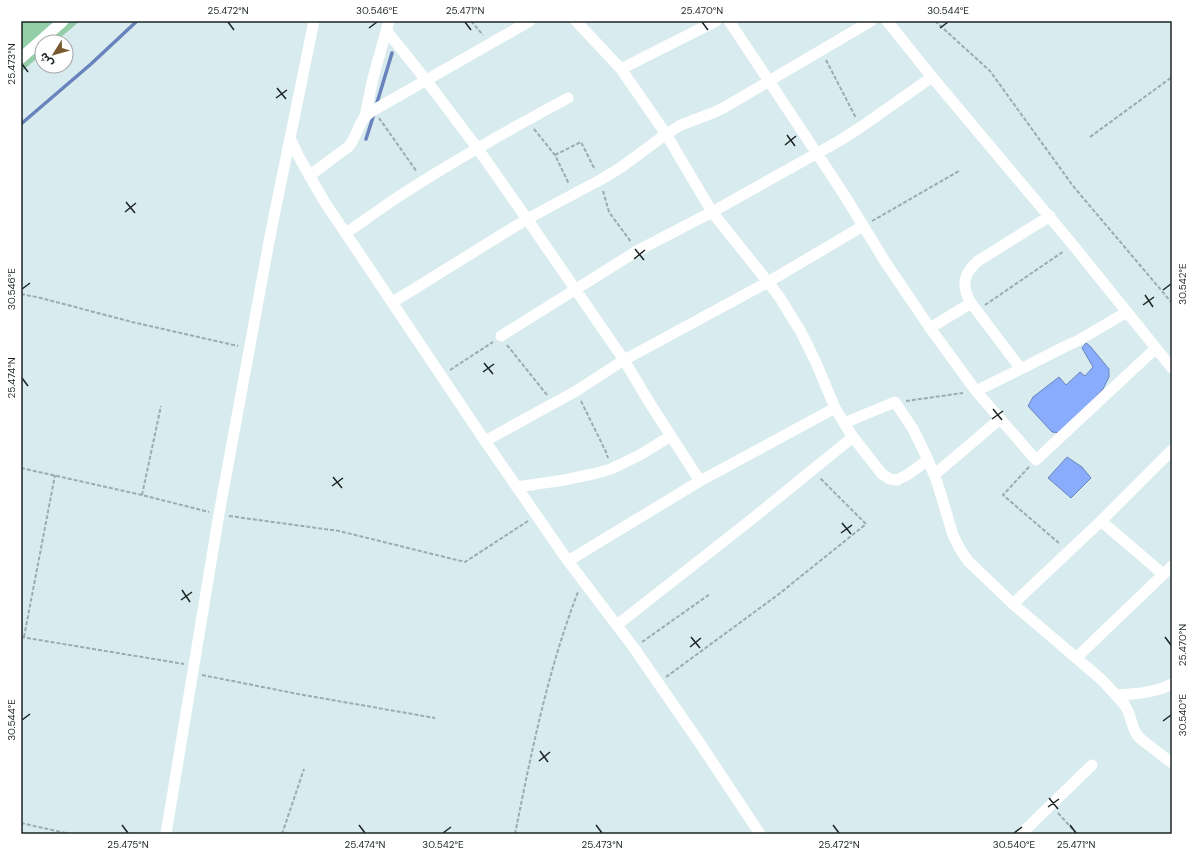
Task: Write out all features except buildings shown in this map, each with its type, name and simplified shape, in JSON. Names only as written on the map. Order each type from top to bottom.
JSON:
[{"type":"street","points":[[21,58],[63,21]]},
{"type":"street","points":[[166,834],[194,669],[216,514],[271,231],[314,21]]},
{"type":"street","points":[[309,176],[352,143],[362,121],[370,113],[530,21]]},
{"type":"street","points":[[576,21],[621,69],[666,134],[712,212],[768,282],[797,326],[809,348],[835,408],[853,437],[882,474],[890,479],[897,480],[928,460]]},
{"type":"street","points":[[621,69],[716,21]]},
{"type":"street","points":[[729,21],[930,328],[976,391],[1036,460],[1156,348]]},
{"type":"street","points":[[393,302],[527,219],[600,180],[681,125],[725,107],[870,21]]},
{"type":"street","points":[[887,21],[932,77],[1074,245],[1172,368]]},
{"type":"street","points":[[387,26],[478,149],[624,360],[700,481]]},
{"type":"street","points":[[370,113],[373,78],[387,26]]},
{"type":"street","points":[[501,336],[637,251],[712,212],[861,127],[932,77]]},
{"type":"street","points":[[346,233],[402,194],[527,120],[568,98]]},
{"type":"street","points":[[290,138],[309,176],[441,376],[568,561],[634,648],[760,834]]},
{"type":"street","points":[[1021,370],[974,307],[966,294],[964,286],[970,268],[992,252],[1050,216]]},
{"type":"street","points":[[485,441],[554,404],[624,360],[768,282],[863,226]]},
{"type":"street","points":[[930,328],[974,307]]},
{"type":"street","points":[[976,391],[1094,333],[1127,312]]},
{"type":"street","points":[[844,423],[895,402],[913,429],[928,460],[951,529],[960,549],[968,561],[1013,604],[1102,680],[1116,694],[1128,711],[1137,735],[1150,747],[1172,763]]},
{"type":"street","points":[[568,561],[700,481],[835,408]]},
{"type":"street","points":[[934,475],[1000,419]]},
{"type":"street","points":[[517,488],[571,479],[611,469],[638,456],[671,436]]},
{"type":"street","points":[[617,625],[853,437]]},
{"type":"street","points":[[1013,604],[1102,521],[1172,450]]},
{"type":"street","points":[[1102,521],[1163,574]]},
{"type":"street","points":[[1076,658],[1172,566]]},
{"type":"street","points":[[1116,694],[1153,692],[1172,684]]},
{"type":"street","points":[[1021,834],[1092,765]]},
{"type":"path","points":[[471,21],[490,43]]},
{"type":"path","points":[[935,21],[990,71],[1073,186],[1172,303]]},
{"type":"path","points":[[820,50],[861,127]]},
{"type":"path","points":[[1090,137],[1172,77]]},
{"type":"path","points":[[370,113],[424,181]]},
{"type":"path","points":[[527,120],[554,155],[574,194]]},
{"type":"path","points":[[554,155],[581,142],[600,180],[609,212],[637,251]]},
{"type":"path","points":[[863,226],[959,171]]},
{"type":"path","points":[[974,307],[1074,245]]},
{"type":"path","points":[[21,294],[132,322],[249,348]]},
{"type":"path","points":[[441,376],[501,336],[554,404]]},
{"type":"path","points":[[576,391],[606,452],[611,469]]},
{"type":"path","points":[[895,402],[976,391]]},
{"type":"path","points":[[142,495],[161,406]]},
{"type":"path","points":[[1036,460],[1003,494],[1068,552]]},
{"type":"path","points":[[21,468],[142,495],[216,514],[339,531],[465,562],[537,515]]},
{"type":"path","points":[[657,683],[779,594],[866,524],[812,470]]},
{"type":"path","points":[[55,475],[22,637],[194,669],[298,694],[435,718]]},
{"type":"path","points":[[515,834],[550,679],[569,614],[583,580]]},
{"type":"path","points":[[634,648],[710,594]]},
{"type":"path","points":[[282,834],[304,770]]},
{"type":"path","points":[[1050,805],[1077,834]]},
{"type":"path","points":[[21,822],[70,834]]},
{"type":"green space","points":[[21,21],[80,21],[65,34],[34,34],[34,61],[21,72]]},
{"type":"water","points":[[1086,343],[1109,369],[1109,377],[1103,389],[1072,424],[1061,433],[1052,432],[1028,406],[1033,397],[1059,377],[1066,385],[1080,372],[1085,376],[1093,367],[1082,348]]},
{"type":"water","points":[[1067,457],[1082,467],[1091,478],[1071,498],[1048,478]]},
{"type":"waterway","points":[[21,124],[91,64],[137,21]]},
{"type":"waterway","points":[[376,106],[392,53]]},
{"type":"waterway","points":[[366,139],[374,114]]}]
